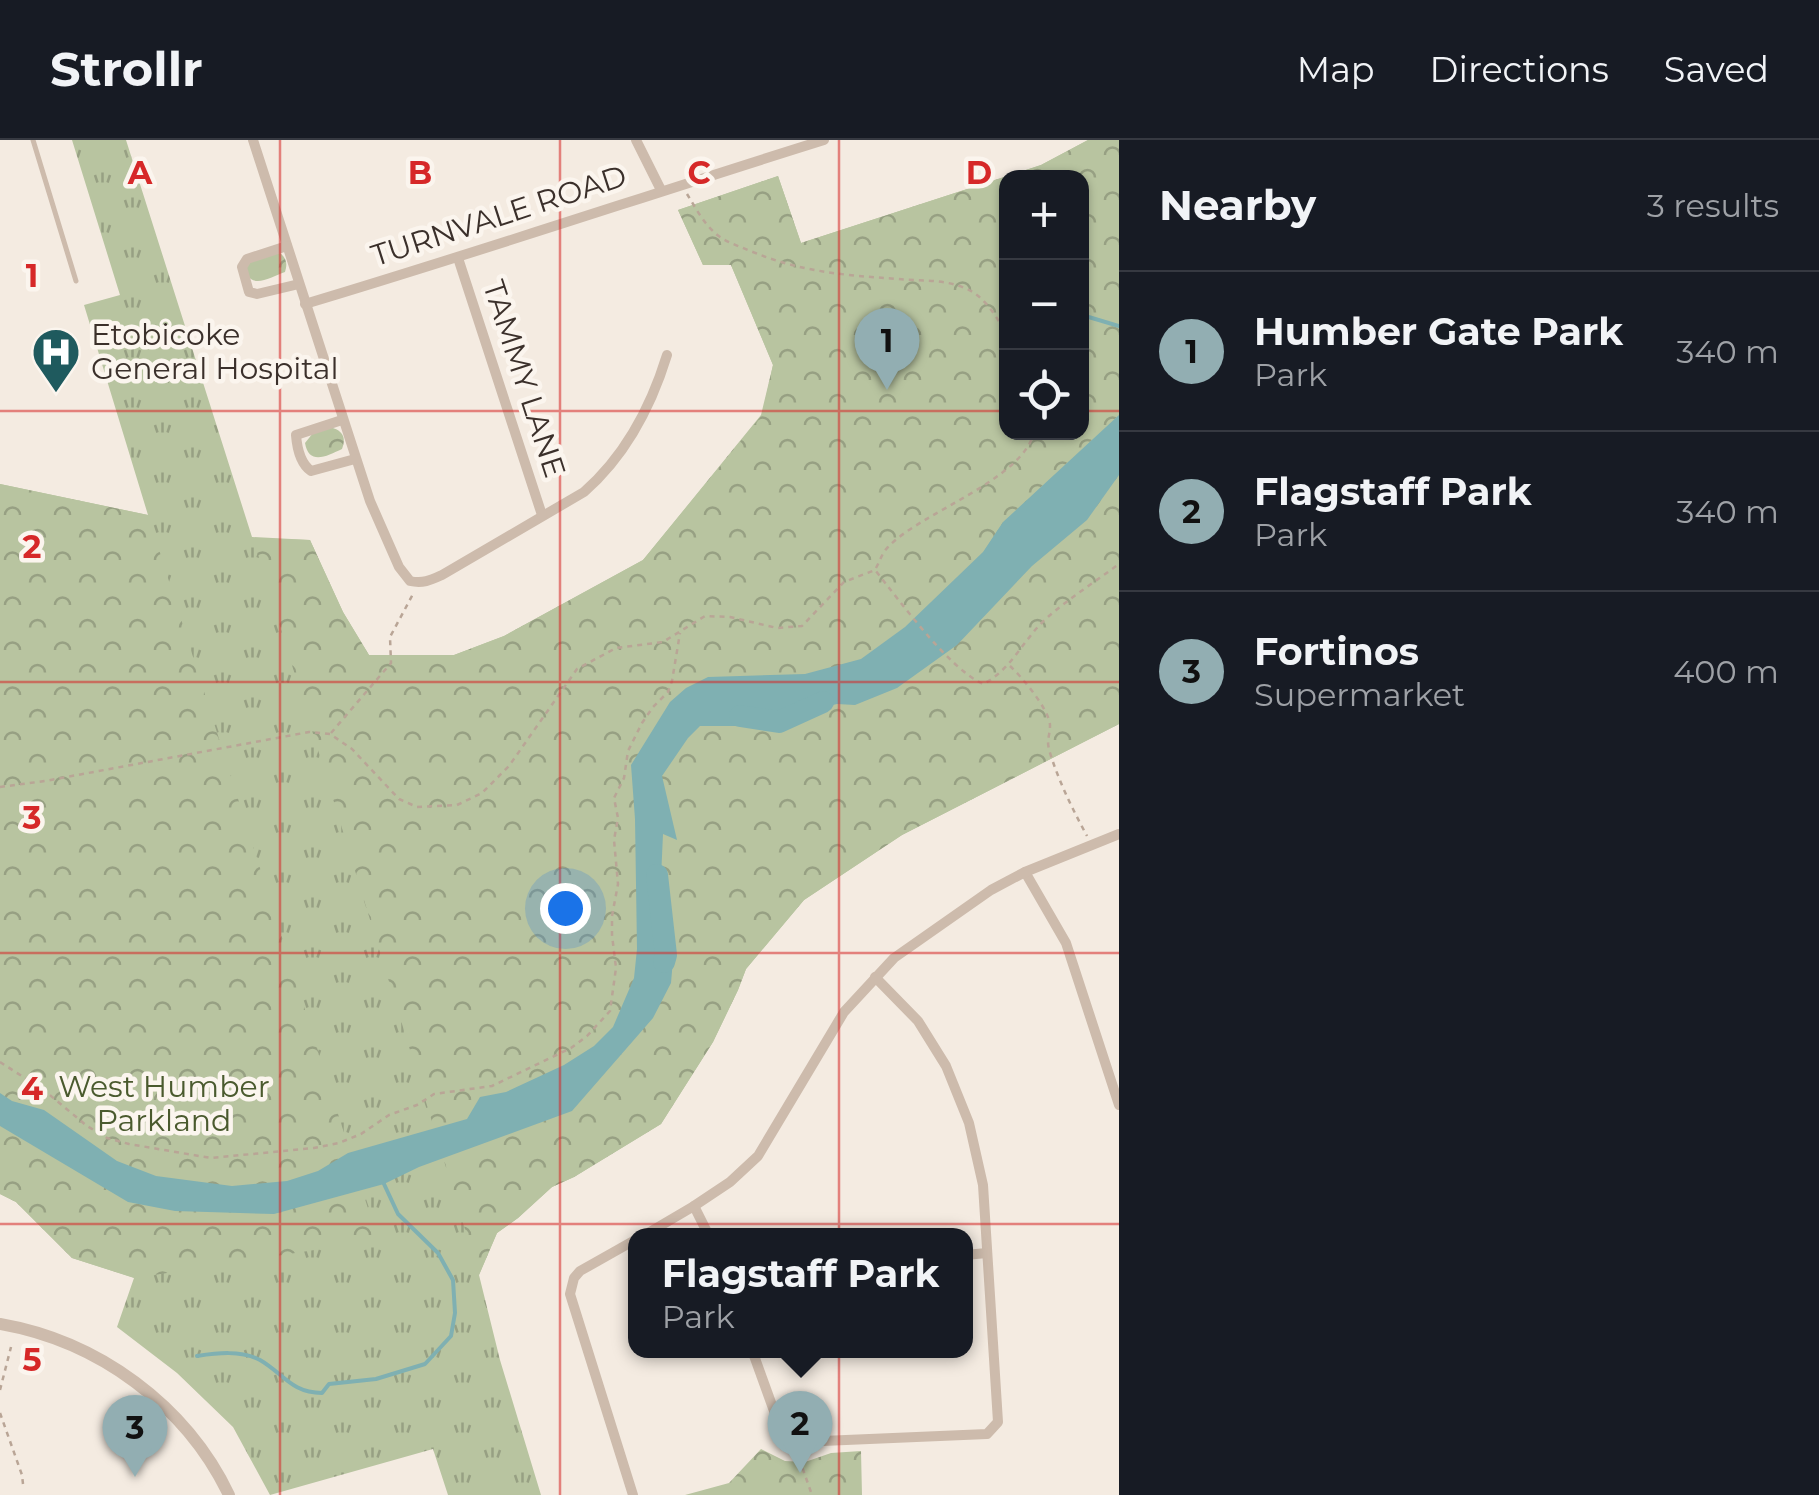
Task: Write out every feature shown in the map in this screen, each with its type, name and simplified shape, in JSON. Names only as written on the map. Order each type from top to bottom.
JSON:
[{"type":"street","points":[[255,140],[370,502],[399,567],[410,581],[419,583],[442,574],[584,492],[604,475],[621,454],[656,391],[667,356]]},
{"type":"street","points":[[636,140],[661,190]]},
{"type":"street","name":"TURNVALE ROAD","points":[[305,304],[824,140]]},
{"type":"street","points":[[287,246],[247,260],[242,267],[249,292],[257,294],[298,284]]},
{"type":"street","name":"TAMMY LANE","points":[[458,258],[542,515]]},
{"type":"street","points":[[342,420],[296,435],[304,466],[310,471],[355,459]]},
{"type":"street","points":[[656,1228],[730,1182],[758,1156],[844,1012],[894,958],[991,890],[1119,834]]},
{"type":"street","points":[[1025,872],[1066,943],[1119,1105]]},
{"type":"street","points":[[755,1358],[782,1433],[799,1442],[987,1434],[998,1422],[983,1186],[969,1124],[946,1066],[918,1020],[876,977]]},
{"type":"street","points":[[694,1206],[705,1228]]},
{"type":"street","points":[[628,1244],[580,1271],[570,1294],[633,1495]]},
{"type":"street","points":[[973,1254],[987,1253]]},
{"type":"street","points":[[0,1324],[86,1350],[150,1393],[186,1427],[210,1458],[229,1495]]},
{"type":"lane","points":[[33,140],[76,282]]},
{"type":"path","points":[[683,184],[711,230],[724,240],[780,264],[806,270],[946,282],[968,289],[999,321]]},
{"type":"path","points":[[0,788],[309,732],[330,734],[352,750],[399,798],[417,807],[457,805],[482,793],[509,766],[577,669],[616,648],[663,642],[705,616],[730,617],[777,628],[802,626],[844,582],[875,570],[890,545],[978,489],[1029,449],[1032,440]]},
{"type":"path","points":[[875,570],[961,670],[983,684],[1008,665],[1046,618],[1119,564]]},
{"type":"path","points":[[330,734],[391,663],[390,637],[419,583]]},
{"type":"path","points":[[0,1062],[107,1138],[211,1158],[338,1143],[434,1094],[492,1086],[572,1048],[610,1011],[616,968],[612,916],[618,884],[614,840],[618,818],[614,798],[624,778],[628,751],[642,723],[668,692],[680,631]]},
{"type":"path","points":[[1008,665],[1020,675],[1046,714],[1051,758],[1068,801],[1092,844]]},
{"type":"path","points":[[0,1390],[12,1347]]},
{"type":"path","points":[[0,1414],[23,1484]]},
{"type":"path","points":[[782,1433],[800,1461],[812,1495]]},
{"type":"green space","points":[[72,140],[126,140],[252,537],[310,540],[343,612],[369,655],[454,655],[504,636],[643,560],[761,415],[773,365],[731,265],[703,265],[678,210],[778,176],[801,243],[999,179],[999,440],[1089,440],[1089,170],[1026,170],[1088,140],[1119,140],[1119,724],[902,835],[804,900],[746,969],[713,1042],[661,1124],[552,1187],[497,1233],[479,1275],[541,1495],[448,1495],[433,1449],[270,1495],[233,1427],[177,1373],[117,1327],[134,1278],[72,1258],[16,1202],[0,1194],[0,484],[148,515],[84,305],[120,295]]},
{"type":"green space","points":[[1088,140],[1119,140],[1119,415],[1003,522],[984,552],[905,627],[861,659],[806,675],[855,705],[1087,520],[1119,475],[1119,724],[902,835],[804,900],[746,969],[713,1042],[661,1124],[552,1187],[497,1233],[479,1275],[253,538],[310,540],[343,612],[369,655],[454,655],[504,636],[643,560],[762,415],[773,365],[731,265],[703,265],[678,210],[778,176],[801,243],[999,179],[999,440],[1089,440],[1089,170],[1026,170]]},
{"type":"green space","points":[[278,251],[286,260],[285,272],[260,281],[251,279],[245,267],[253,256]]},
{"type":"green space","points":[[328,427],[342,434],[342,449],[319,457],[310,455],[305,443],[313,433]]},
{"type":"green space","name":"West Humber Parkland","points":[[0,484],[148,515],[378,1240],[135,1278],[72,1258],[16,1202],[0,1194]]},
{"type":"green space","points":[[761,1449],[785,1461],[805,1462],[831,1453],[861,1451],[862,1495],[685,1495],[729,1483]]},
{"type":"water","points":[[1119,415],[1119,475],[1087,520],[1032,566],[957,645],[897,688],[855,705],[837,704],[745,726],[700,726],[688,738],[662,776],[677,840],[663,834],[659,922],[674,948],[671,983],[653,1018],[572,1111],[419,1167],[384,1184],[274,1214],[175,1211],[128,1202],[0,1126],[0,1093],[12,1101],[44,1110],[117,1161],[156,1176],[232,1186],[287,1181],[318,1171],[348,1153],[467,1119],[480,1097],[506,1092],[594,1046],[613,1027],[634,978],[637,949],[631,765],[670,702],[708,677],[805,674],[861,659],[905,627],[983,552],[1003,522]]},
{"type":"waterway","points":[[1089,317],[1119,326]]},
{"type":"waterway","points":[[740,716],[779,722],[823,702]]},
{"type":"waterway","points":[[657,875],[664,962]]},
{"type":"waterway","points":[[197,1356],[229,1353],[253,1357],[302,1390],[322,1393],[329,1384],[376,1379],[425,1364],[451,1336],[455,1313],[453,1280],[438,1253],[398,1214],[384,1184]]},
{"type":"place","name":"Humber Gate Park","points":[[887,390]]},
{"type":"place","name":"Etobicoke General Hospital","points":[[56,394]]},
{"type":"place","name":"Flagstaff Park","points":[[800,1473]]},
{"type":"place","name":"Fortinos","points":[[135,1477]]}]
